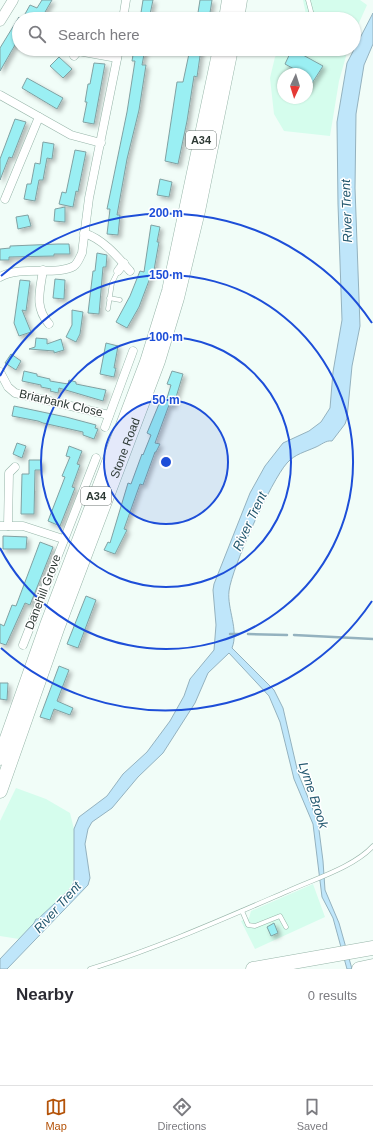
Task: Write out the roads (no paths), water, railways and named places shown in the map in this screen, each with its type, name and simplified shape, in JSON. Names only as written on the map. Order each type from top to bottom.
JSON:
[{"type":"highway","points":[[227,12],[229,0]]},
{"type":"highway","points":[[238,12],[240,0]]},
{"type":"highway","name":"Stone Road","points":[[0,791],[58,626],[158,361],[177,298],[187,232],[219,56]]},
{"type":"highway","name":"Stone Road","points":[[0,758],[47,625],[147,362],[187,232],[229,56]]},
{"type":"highway","points":[[253,969],[326,959],[367,950]]},
{"type":"highway","points":[[297,969],[326,959]]},
{"type":"street","points":[[0,21],[13,0]]},
{"type":"street","points":[[124,12],[126,0]]},
{"type":"street","points":[[0,277],[22,270],[68,268],[75,265],[82,253],[84,233],[117,58],[103,56]]},
{"type":"street","points":[[0,95],[71,135],[101,143]]},
{"type":"street","points":[[5,199],[39,117]]},
{"type":"street","points":[[84,233],[94,236],[130,271]]},
{"type":"street","points":[[118,271],[124,264]]},
{"type":"street","points":[[43,270],[39,303],[40,312],[49,324]]},
{"type":"street","name":"Briarbank Close","points":[[104,427],[133,351]]},
{"type":"street","name":"Briarbank Close","points":[[0,372],[8,388],[15,393],[109,415]]},
{"type":"street","name":"Danehill Grove","points":[[22,641],[93,460]]},
{"type":"street","points":[[4,526],[9,469]]},
{"type":"street","name":"Danehill Grove","points":[[4,526],[23,526],[63,539]]},
{"type":"lane","points":[[308,0],[311,12]]},
{"type":"lane","points":[[108,309],[112,283],[118,271]]},
{"type":"lane","points":[[109,298],[120,300]]},
{"type":"lane","points":[[90,969],[152,947],[242,911],[364,856],[373,846]]},
{"type":"lane","points":[[242,911],[248,925],[255,926],[280,916],[286,927]]},
{"type":"water","name":"River Trent","points":[[373,13],[373,44],[364,65],[356,114],[355,188],[360,326],[352,366],[347,418],[345,424],[332,441],[326,442],[297,455],[287,463],[280,473],[262,505],[244,545],[229,591],[234,627],[234,641],[232,648],[274,690],[283,708],[298,773],[318,822],[325,890],[339,923],[352,969],[347,969],[333,918],[322,897],[313,824],[294,779],[280,722],[269,696],[229,653],[208,673],[195,703],[163,753],[138,777],[112,808],[92,822],[88,829],[85,844],[90,878],[88,885],[7,969],[0,969],[0,959],[36,919],[38,919],[71,888],[74,882],[74,829],[79,817],[107,796],[123,774],[147,752],[170,721],[184,696],[190,679],[214,650],[216,625],[213,590],[214,584],[250,493],[265,466],[283,443],[309,431],[321,422],[330,408],[333,372],[342,320],[337,122],[347,63],[351,56],[361,56],[361,36]]},
{"type":"waterway","points":[[230,634],[239,634]]},
{"type":"waterway","points":[[248,634],[287,635]]},
{"type":"waterway","points":[[294,635],[373,639]]},
{"type":"water label","name":"Lyme Brook","points":[[314,795]]}]
